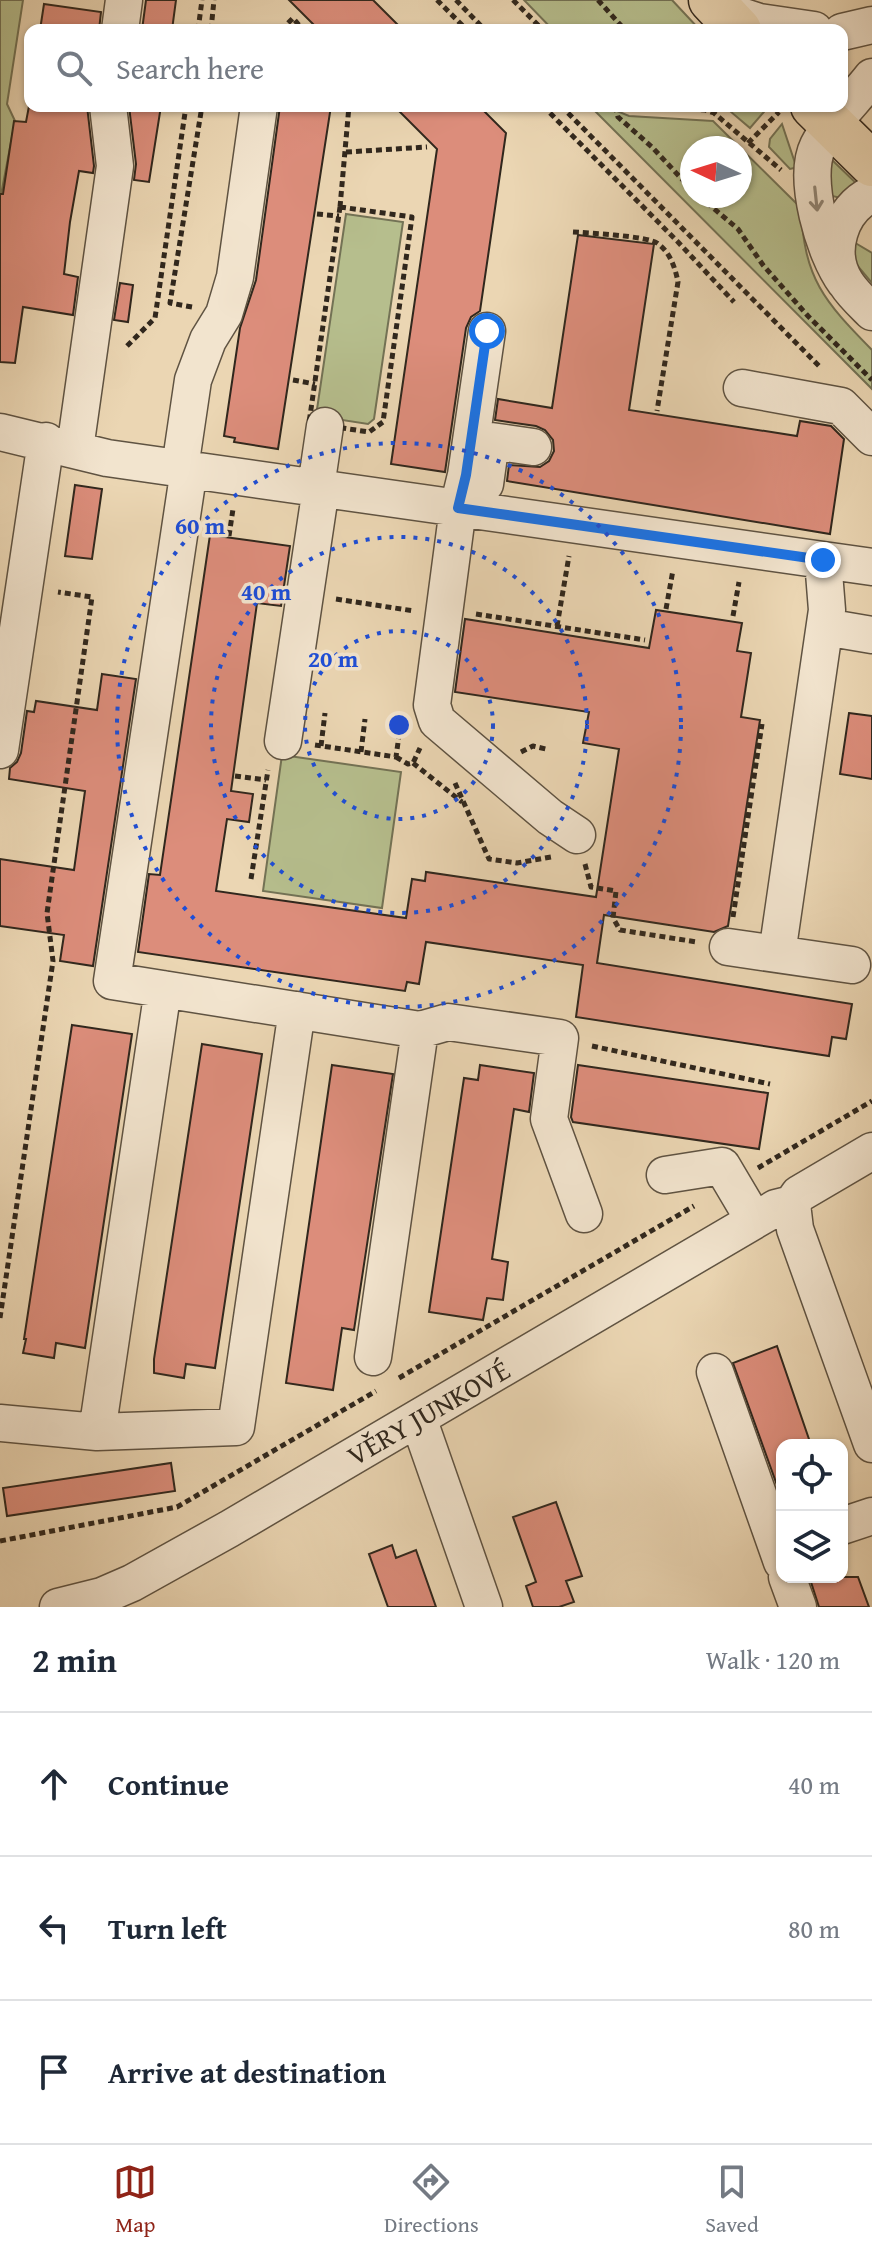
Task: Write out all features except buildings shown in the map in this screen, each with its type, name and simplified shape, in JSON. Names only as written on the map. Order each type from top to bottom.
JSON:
[{"type":"main road","points":[[823,116],[872,164]]},
{"type":"street","points":[[121,24],[124,0]]},
{"type":"street","points":[[723,13],[773,24]]},
{"type":"street","points":[[848,31],[872,25]]},
{"type":"street","points":[[848,96],[872,77]]},
{"type":"street","points":[[0,750],[25,587],[61,445],[115,166],[109,112]]},
{"type":"street","points":[[258,112],[235,277],[225,312],[208,340],[193,380],[184,469],[112,981],[420,1030],[448,1022],[560,1038],[549,1119],[584,1214]]},
{"type":"street","points":[[823,116],[814,168],[816,201],[827,249],[845,282],[872,312]]},
{"type":"street","points":[[845,282],[837,254],[841,227],[854,208],[872,194]]},
{"type":"street","points":[[470,509],[466,475],[487,331]]},
{"type":"street","points":[[742,388],[841,406],[872,437]]},
{"type":"street","points":[[283,741],[325,426]]},
{"type":"street","points":[[0,432],[107,458],[872,567]]},
{"type":"street","points":[[533,447],[491,441],[470,509],[430,617],[432,705],[437,721],[550,817],[571,848]]},
{"type":"street","points":[[777,954],[827,610],[823,560]]},
{"type":"street","points":[[825,627],[872,635]]},
{"type":"street","points":[[728,947],[852,965]]},
{"type":"street","points":[[97,1432],[163,989]]},
{"type":"street","points":[[0,1423],[97,1432],[236,1427],[297,1010]]},
{"type":"street","points":[[373,1357],[420,1030]]},
{"type":"street","name":"VĚRY JUNKOVÉ","points":[[58,1607],[102,1596],[132,1583],[754,1220],[776,1208],[792,1204],[799,1194],[872,1151]]},
{"type":"street","points":[[665,1175],[722,1166],[754,1220]]},
{"type":"street","points":[[792,1204],[795,1229],[872,1444]]},
{"type":"street","points":[[715,1372],[776,1541]]},
{"type":"street","points":[[418,1418],[484,1607]]},
{"type":"street","points":[[848,1524],[872,1516]]},
{"type":"street","points":[[790,1583],[798,1607]]},
{"type":"path","points":[[199,24],[202,0]]},
{"type":"path","points":[[212,24],[214,0]]},
{"type":"path","points":[[437,0],[461,24]]},
{"type":"path","points":[[456,0],[479,24]]},
{"type":"path","points":[[513,0],[537,24]]},
{"type":"path","points":[[598,0],[620,24]]},
{"type":"path","points":[[127,346],[155,318],[185,112]]},
{"type":"path","points":[[201,112],[170,303],[225,312]]},
{"type":"path","points":[[340,207],[412,217],[383,422],[369,432],[309,423],[339,216],[349,112]]},
{"type":"path","points":[[549,112],[734,302]]},
{"type":"path","points":[[567,112],[828,375]]},
{"type":"path","points":[[617,112],[618,117],[680,177]]},
{"type":"path","points":[[710,112],[740,136]]},
{"type":"path","points":[[752,139],[780,112]]},
{"type":"path","points":[[752,146],[792,180]]},
{"type":"path","points":[[346,152],[427,147]]},
{"type":"path","points":[[713,208],[738,229],[772,276],[872,380]]},
{"type":"path","points":[[317,214],[339,216]]},
{"type":"path","points":[[573,232],[655,241],[667,252],[675,266],[678,282],[657,411]]},
{"type":"path","points":[[293,380],[315,384]]},
{"type":"path","points":[[229,536],[234,506]]},
{"type":"path","points":[[557,626],[574,524]]},
{"type":"path","points":[[666,609],[673,569]]},
{"type":"path","points":[[733,616],[739,578]]},
{"type":"path","points":[[0,1318],[53,961],[47,913],[92,597],[25,587]]},
{"type":"path","points":[[305,594],[417,611],[430,617],[557,626],[645,640]]},
{"type":"path","points":[[321,746],[325,713]]},
{"type":"path","points":[[251,879],[272,739],[396,757],[402,713]]},
{"type":"path","points":[[361,752],[365,719]]},
{"type":"path","points":[[453,778],[489,859],[517,863],[571,848],[591,887],[616,891],[613,918],[620,930],[728,947],[762,724]]},
{"type":"path","points":[[413,763],[464,804]]},
{"type":"path","points":[[235,776],[266,781]]},
{"type":"path","points":[[559,1041],[770,1084]]},
{"type":"path","points":[[732,1184],[872,1101]]},
{"type":"green space","points":[[0,0],[23,0],[7,104],[15,121],[0,200]]},
{"type":"green space","points":[[524,0],[672,0],[694,24],[547,24]]},
{"type":"green space","points":[[596,112],[619,112],[629,116],[713,121],[728,136],[680,136],[680,196]]},
{"type":"green space","points":[[731,112],[764,112],[750,128]]},
{"type":"green space","points":[[782,124],[796,166],[790,169],[769,147],[770,139]]},
{"type":"green space","points":[[831,159],[858,185],[841,198],[832,196],[826,162]]},
{"type":"green space","points":[[752,160],[801,208],[812,271],[841,317],[872,350],[872,389],[692,208],[752,208]]},
{"type":"green space","points":[[346,214],[403,222],[374,419],[368,424],[316,416]]},
{"type":"green space","points":[[852,241],[872,253],[872,283],[856,264]]},
{"type":"green space","points":[[282,755],[401,772],[382,908],[263,891]]},
{"type":"route","points":[[487,331],[466,475],[458,508],[823,560]]}]
